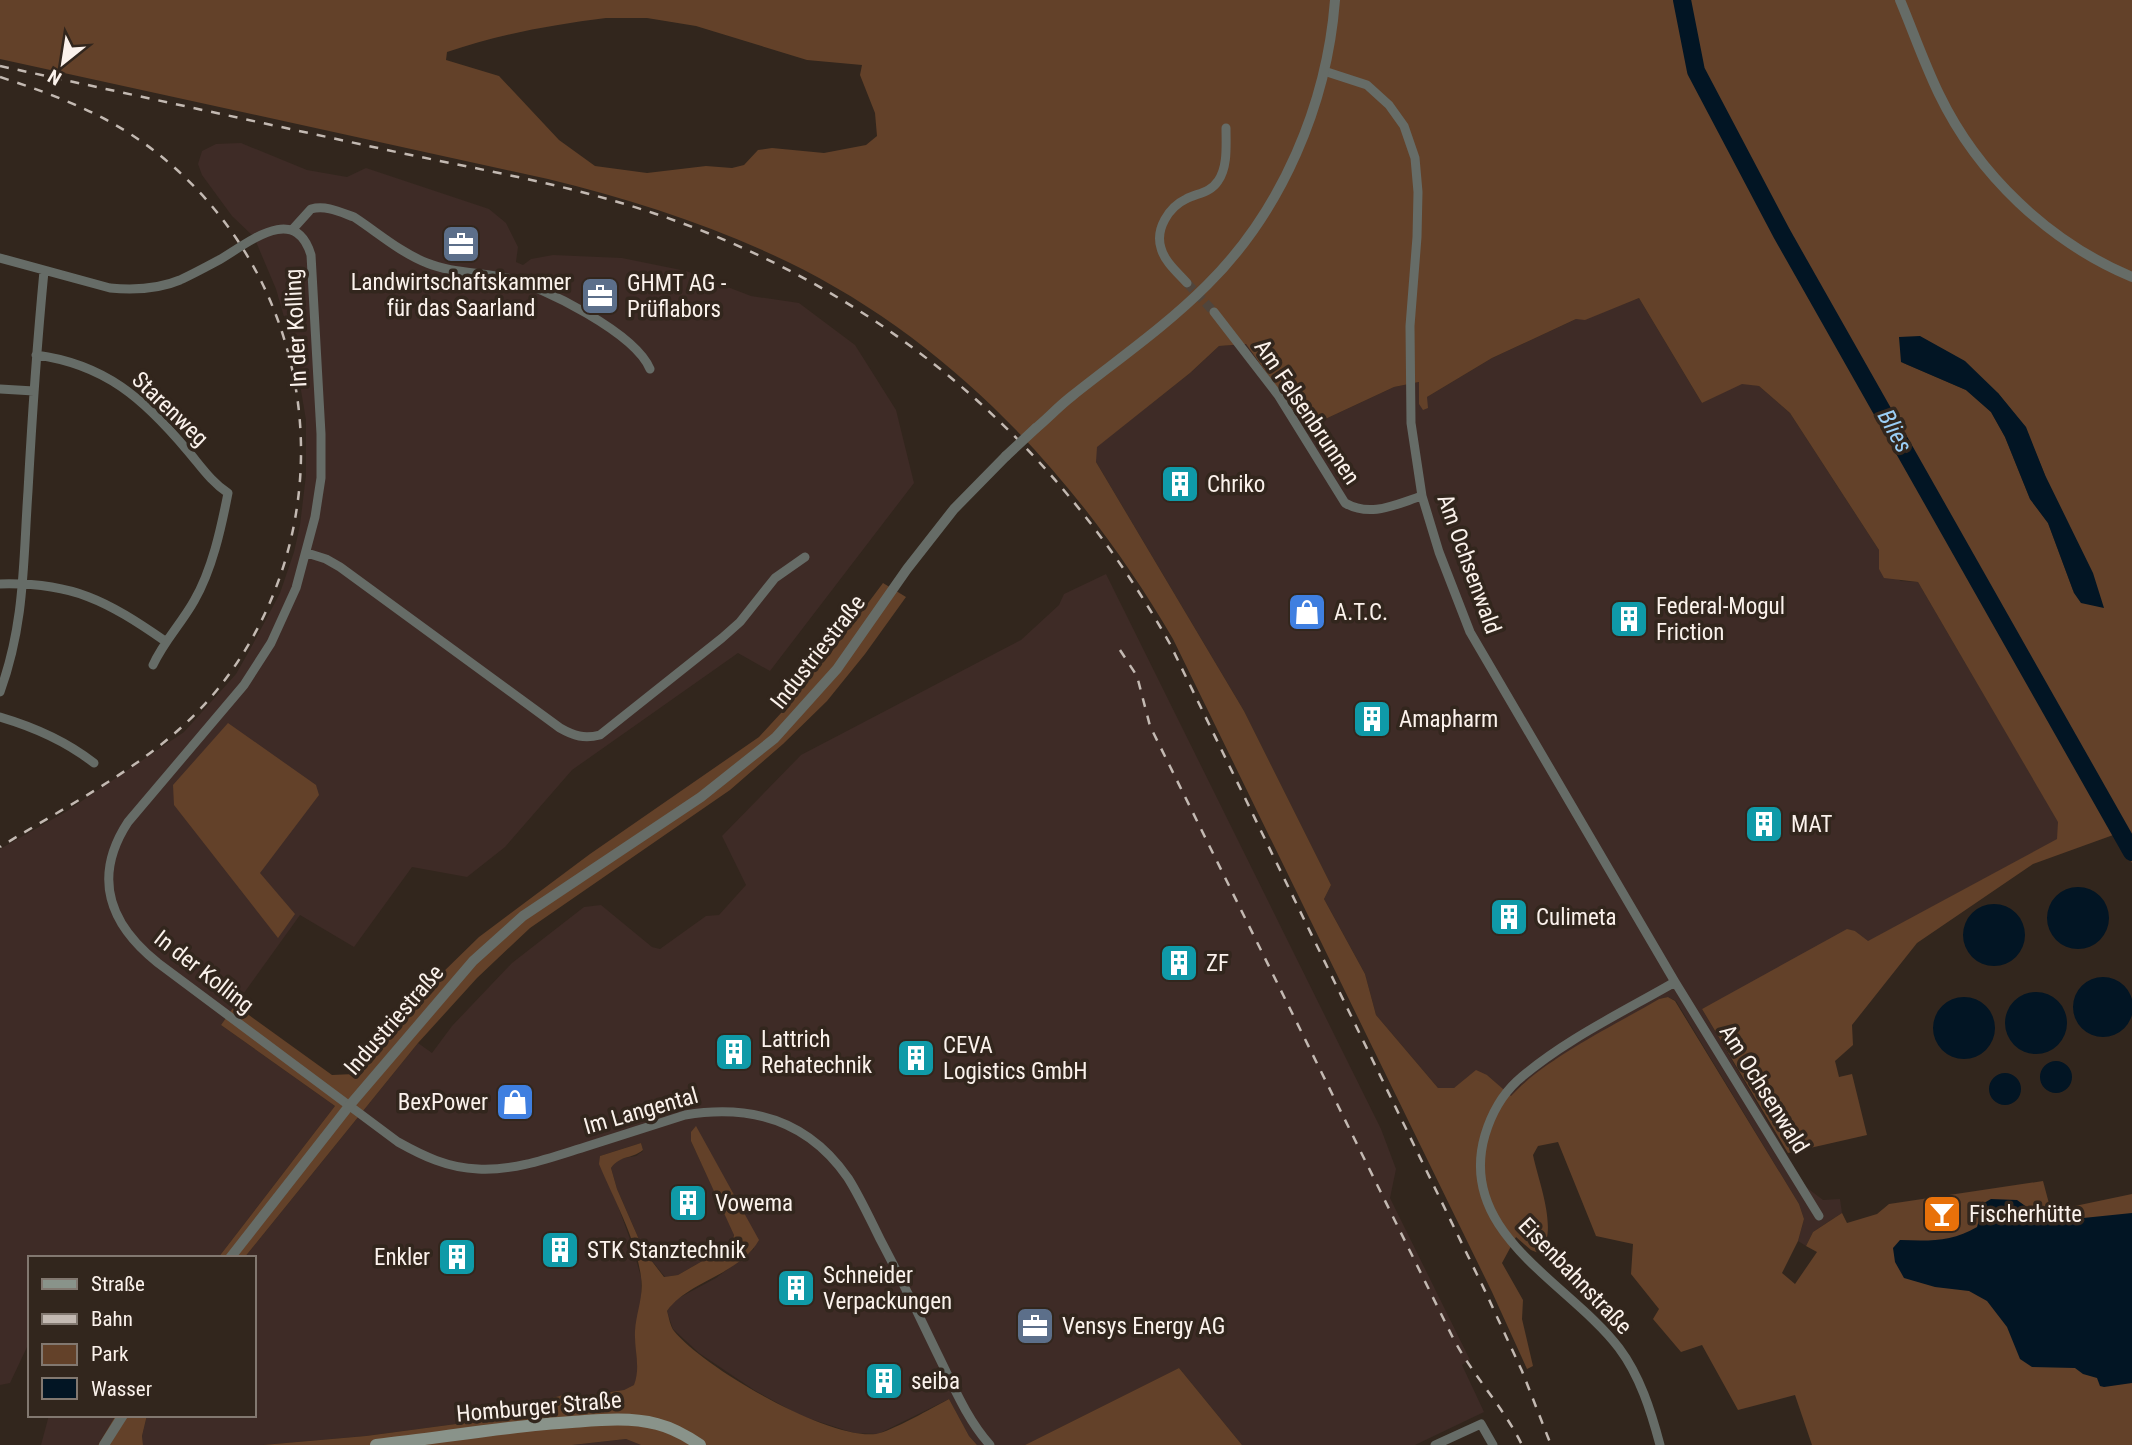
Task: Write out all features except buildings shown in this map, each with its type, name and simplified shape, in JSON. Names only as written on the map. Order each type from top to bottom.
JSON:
[{"type":"main road","name":"Homburger Straße","points":[[376,1445],[523,1425],[632,1420],[657,1424],[683,1434],[700,1445]]},
{"type":"street","name":"Industriestraße","points":[[232,1256],[349,1105],[473,961],[544,901],[701,797],[775,738],[837,669],[907,569],[954,509],[1036,428],[1177,314],[1210,283],[1254,228],[1283,181],[1302,141],[1324,71],[1335,0]]},
{"type":"street","points":[[1900,0],[1939,94],[1972,150],[2021,205],[2050,229],[2082,252],[2132,276]]},
{"type":"street","name":"Am Ochsenwald","points":[[1324,71],[1367,85],[1389,105],[1404,126],[1415,158],[1417,237],[1410,326],[1410,423],[1422,496],[1439,552],[1470,632],[1675,982],[1819,1216]]},
{"type":"street","points":[[1187,283],[1160,247],[1161,230],[1167,215],[1174,207],[1211,190],[1220,179],[1225,161],[1226,128]]},
{"type":"street","points":[[0,258],[110,288],[155,287],[177,281],[255,237],[273,230],[292,230],[311,209],[327,208],[354,217],[430,265],[500,276],[544,291],[626,339],[647,361],[650,369]]},
{"type":"street","name":"In der Kolling","points":[[292,230],[304,238],[312,255],[321,434],[321,478],[307,553],[296,587],[271,643],[244,685],[128,822],[117,840],[109,872],[109,890],[118,920],[140,949],[349,1105]]},
{"type":"street","points":[[0,692],[13,650],[24,583],[36,355],[44,271]]},
{"type":"street","name":"Am Felsenbrunnen","points":[[1214,312],[1278,395],[1345,503],[1354,508],[1374,511],[1422,496]]},
{"type":"street","name":"Starenweg","points":[[36,355],[61,359],[94,370],[130,393],[187,449],[214,482],[228,493],[206,574],[187,613],[165,641]]},
{"type":"street","points":[[0,389],[34,391]]},
{"type":"street","points":[[307,553],[340,566],[560,728],[576,737],[590,738],[600,734],[722,638],[740,622],[775,578],[805,557]]},
{"type":"street","points":[[0,584],[49,585],[99,600],[120,611],[165,641],[153,665]]},
{"type":"street","points":[[0,717],[38,729],[94,763]]},
{"type":"street","name":"Eisenbahnstraße","points":[[1660,1445],[1641,1388],[1618,1347],[1597,1322],[1529,1261],[1502,1231],[1483,1183],[1482,1154],[1493,1115],[1508,1090],[1531,1070],[1591,1031],[1675,982]]},
{"type":"street","name":"Im Langental","points":[[349,1105],[398,1142],[424,1157],[448,1165],[475,1169],[501,1169],[538,1162],[693,1113],[733,1110],[779,1121],[821,1147],[849,1180],[920,1317],[961,1404],[990,1445]]},
{"type":"street","points":[[116,1442],[124,1417]]},
{"type":"street","points":[[104,1445],[124,1417]]},
{"type":"street","points":[[1435,1445],[1481,1424],[1493,1445]]},
{"type":"shaded area","points":[[241,143],[307,170],[347,177],[366,168],[489,209],[506,223],[518,247],[516,262],[523,265],[531,259],[553,255],[622,258],[686,271],[751,296],[799,303],[855,345],[896,410],[914,483],[770,671],[738,653],[572,770],[505,847],[467,877],[412,867],[354,947],[300,915],[221,1025],[335,1106],[220,1256],[28,1256],[28,1347],[10,1383],[0,1385],[0,849],[67,811],[184,732],[236,674],[253,644],[280,593],[300,525],[306,475],[306,420],[295,355],[276,289],[254,237],[232,216],[202,175],[198,164],[202,151],[216,144]]},
{"type":"shaded area","points":[[1639,298],[1702,403],[1742,383],[1759,386],[1790,413],[1879,550],[1879,569],[1901,581],[1918,582],[2058,821],[2058,839],[1867,942],[1855,931],[1702,1009],[1806,1187],[1823,1200],[1840,1199],[1842,1213],[1813,1232],[1806,1246],[1798,1241],[1804,1219],[1799,1204],[1676,1001],[1668,997],[1659,999],[1553,1061],[1520,1086],[1511,1097],[1487,1075],[1454,1088],[1438,1088],[1376,1015],[1365,974],[1324,899],[1331,885],[1244,711],[1096,462],[1096,447],[1190,373],[1219,346],[1246,344],[1306,428],[1394,387],[1420,382],[1419,404],[1492,358],[1576,319],[1585,319]]},
{"type":"shaded area","points":[[1106,574],[1381,1129],[1396,1169],[1390,1198],[1470,1360],[1462,1365],[1484,1412],[1415,1445],[1242,1445],[1179,1368],[1025,1445],[977,1445],[969,1436],[949,1399],[878,1434],[854,1433],[801,1416],[754,1390],[699,1353],[673,1329],[667,1311],[675,1300],[716,1278],[754,1249],[691,1141],[734,1234],[732,1244],[678,1275],[665,1277],[644,1251],[617,1189],[611,1168],[618,1159],[636,1156],[643,1151],[641,1143],[600,1156],[641,1277],[641,1300],[635,1332],[638,1375],[635,1385],[624,1390],[568,1398],[563,1395],[501,1418],[366,1436],[263,1445],[143,1445],[142,1436],[147,1417],[256,1417],[256,1256],[246,1256],[418,1043],[432,1053],[452,1026],[512,963],[584,907],[601,905],[652,947],[660,949],[706,916],[719,915],[746,885],[722,836],[801,755],[1021,640],[1059,605],[1064,594]]},
{"type":"shaded area","points":[[48,1417],[115,1417],[98,1445],[41,1445]]},
{"type":"shaded area","points":[[626,1439],[641,1445],[572,1445]]},
{"type":"green space","points":[[0,0],[2132,0],[2132,863],[2116,834],[2033,864],[1917,943],[1852,1025],[1853,1045],[1835,1061],[1839,1077],[1852,1074],[1867,1135],[1788,1153],[1702,1009],[1847,929],[1855,931],[1868,941],[2057,839],[2058,822],[1918,582],[1884,578],[1879,569],[1879,550],[1790,413],[1759,386],[1742,384],[1702,403],[1639,298],[1585,320],[1576,319],[1492,358],[1427,397],[1428,408],[1423,410],[1419,404],[1419,382],[1394,387],[1306,428],[1246,344],[1219,346],[1190,373],[1097,447],[1096,462],[1244,711],[1331,885],[1324,899],[1365,974],[1376,1015],[1438,1088],[1454,1088],[1476,1070],[1487,1075],[1511,1096],[1525,1082],[1561,1056],[1659,999],[1668,997],[1675,1001],[1799,1204],[1804,1219],[1798,1241],[1782,1273],[1795,1284],[1817,1252],[1806,1246],[1813,1232],[1842,1213],[1847,1223],[1877,1214],[1889,1204],[2043,1181],[2051,1211],[2132,1194],[2132,1445],[1812,1445],[1795,1395],[1738,1410],[1702,1345],[1681,1352],[1653,1319],[1659,1309],[1631,1274],[1633,1244],[1596,1236],[1558,1142],[1538,1146],[1533,1155],[1548,1219],[1546,1243],[1541,1254],[1531,1250],[1516,1237],[1502,1263],[1523,1300],[1522,1319],[1533,1366],[1527,1369],[1492,1292],[1173,639],[1137,581],[1055,472],[1008,422],[958,375],[905,333],[848,295],[788,262],[730,236],[670,214],[548,179],[0,59]],"holes":[[[606,18],[647,18],[696,26],[807,60],[862,65],[860,75],[875,113],[877,136],[866,145],[824,153],[772,148],[758,150],[744,165],[732,168],[706,166],[647,173],[595,166],[559,140],[499,76],[446,60],[447,52],[486,40],[545,27]],[[1901,362],[1998,393],[2025,427],[2045,475],[2074,593],[2048,523],[2030,499],[2005,437],[1991,412],[1966,390]]]},
{"type":"green space","points":[[883,583],[906,597],[827,701],[783,744],[730,790],[530,928],[477,978],[418,1043],[246,1256],[220,1256],[335,1106],[221,1025],[235,1005],[332,1075],[354,1074],[369,1061],[379,1035],[394,1028],[436,979],[479,937],[590,854],[759,737],[793,700],[792,695],[787,693],[789,685],[827,658]]},
{"type":"green space","points":[[228,723],[316,785],[319,795],[260,873],[295,914],[278,938],[174,805],[173,785]]},
{"type":"green space","points":[[696,1126],[759,1240],[739,1262],[676,1301],[667,1311],[674,1331],[711,1364],[738,1381],[768,1399],[828,1426],[855,1433],[876,1434],[949,1399],[969,1436],[977,1445],[641,1445],[626,1439],[572,1445],[263,1445],[366,1436],[501,1418],[503,1412],[563,1395],[568,1398],[624,1390],[634,1385],[637,1365],[635,1331],[641,1277],[629,1234],[599,1164],[600,1156],[641,1143],[643,1150],[619,1161],[611,1168],[617,1189],[644,1251],[664,1277],[678,1275],[732,1244],[734,1235],[691,1141],[691,1132]]},
{"type":"green space","points":[[1179,1368],[1242,1445],[1025,1445]]},
{"type":"green space","points":[[115,1417],[147,1417],[142,1436],[143,1445],[98,1445]]},
{"type":"water","points":[[1920,336],[1965,361],[1998,393],[2026,427],[2045,475],[2093,573],[2104,608],[2081,603],[2074,593],[2048,523],[2030,499],[2005,437],[1991,412],[1966,390],[1901,362],[1899,337]]},
{"type":"water","points":[[2078,887],[2100,896],[2109,918],[2100,940],[2078,949],[2056,940],[2047,918],[2056,896]]},
{"type":"water","points":[[1994,904],[2016,913],[2025,935],[2016,957],[1994,966],[1972,957],[1963,935],[1972,913]]},
{"type":"water","points":[[2097,977],[2109,977],[2125,985],[2131,995],[2131,1019],[2125,1029],[2109,1037],[2097,1037],[2081,1029],[2073,1013],[2073,1001],[2081,985]]},
{"type":"water","points":[[2036,992],[2058,1001],[2067,1023],[2058,1045],[2036,1054],[2014,1045],[2005,1023],[2014,1001]]},
{"type":"water","points":[[1964,997],[1986,1006],[1995,1028],[1986,1050],[1964,1059],[1942,1050],[1933,1028],[1942,1006]]},
{"type":"water","points":[[2056,1061],[2067,1066],[2072,1077],[2067,1088],[2056,1093],[2045,1088],[2040,1077],[2045,1066]]},
{"type":"water","points":[[2005,1073],[2016,1078],[2021,1089],[2016,1100],[2005,1105],[1994,1100],[1989,1089],[1994,1078]]},
{"type":"water","points":[[1991,1199],[2017,1200],[2042,1218],[2054,1221],[2132,1213],[2132,1383],[2104,1387],[2100,1386],[2097,1378],[2083,1374],[2075,1368],[2032,1367],[2020,1359],[2007,1327],[1987,1301],[1969,1291],[1935,1287],[1904,1278],[1895,1262],[1893,1248],[1900,1240],[1940,1240],[1968,1232],[1977,1227],[1984,1203]]},
{"type":"waterway","name":"Blies","points":[[1682,0],[1696,71],[1782,234],[2132,852]]},
{"type":"tunnel","points":[[1187,283],[1214,312]]},
{"type":"railway","points":[[0,66],[521,178],[653,213],[735,245],[812,283],[885,328],[952,379],[1015,436],[1072,500],[1124,569],[1170,644],[1486,1293],[1522,1371],[1551,1445]]},
{"type":"railway","points":[[0,77],[67,101],[129,133],[168,162],[220,216],[260,278],[286,345],[299,416],[299,488],[286,559],[258,627],[217,690],[194,715],[143,758],[0,847]]},
{"type":"railway","points":[[1120,650],[1137,676],[1150,726],[1452,1336],[1522,1445]]},
{"type":"place","name":"Landwirtschaftskammer für das Saarland","points":[[461,244]]},
{"type":"place","name":"GHMT AG - Prüflabors","points":[[600,296]]},
{"type":"place","name":"Chriko","points":[[1180,484]]},
{"type":"place","name":"A.T.C.","points":[[1307,612]]},
{"type":"place","name":"Federal-Mogul Friction","points":[[1629,619]]},
{"type":"place","name":"Amapharm","points":[[1372,719]]},
{"type":"place","name":"MAT","points":[[1764,824]]},
{"type":"place","name":"Culimeta","points":[[1509,917]]},
{"type":"place","name":"ZF","points":[[1179,963]]},
{"type":"place","name":"Lattrich Rehatechnik","points":[[734,1052]]},
{"type":"place","name":"CEVA Logistics GmbH","points":[[916,1058]]},
{"type":"place","name":"BexPower","points":[[515,1102]]},
{"type":"place","name":"Vowema","points":[[688,1203]]},
{"type":"place","name":"Fischerhütte","points":[[1942,1214]]},
{"type":"place","name":"STK Stanztechnik","points":[[560,1250]]},
{"type":"place","name":"Enkler","points":[[457,1257]]},
{"type":"place","name":"Schneider Verpackungen","points":[[796,1288]]},
{"type":"place","name":"Vensys Energy AG","points":[[1035,1326]]},
{"type":"place","name":"seiba","points":[[884,1381]]}]
